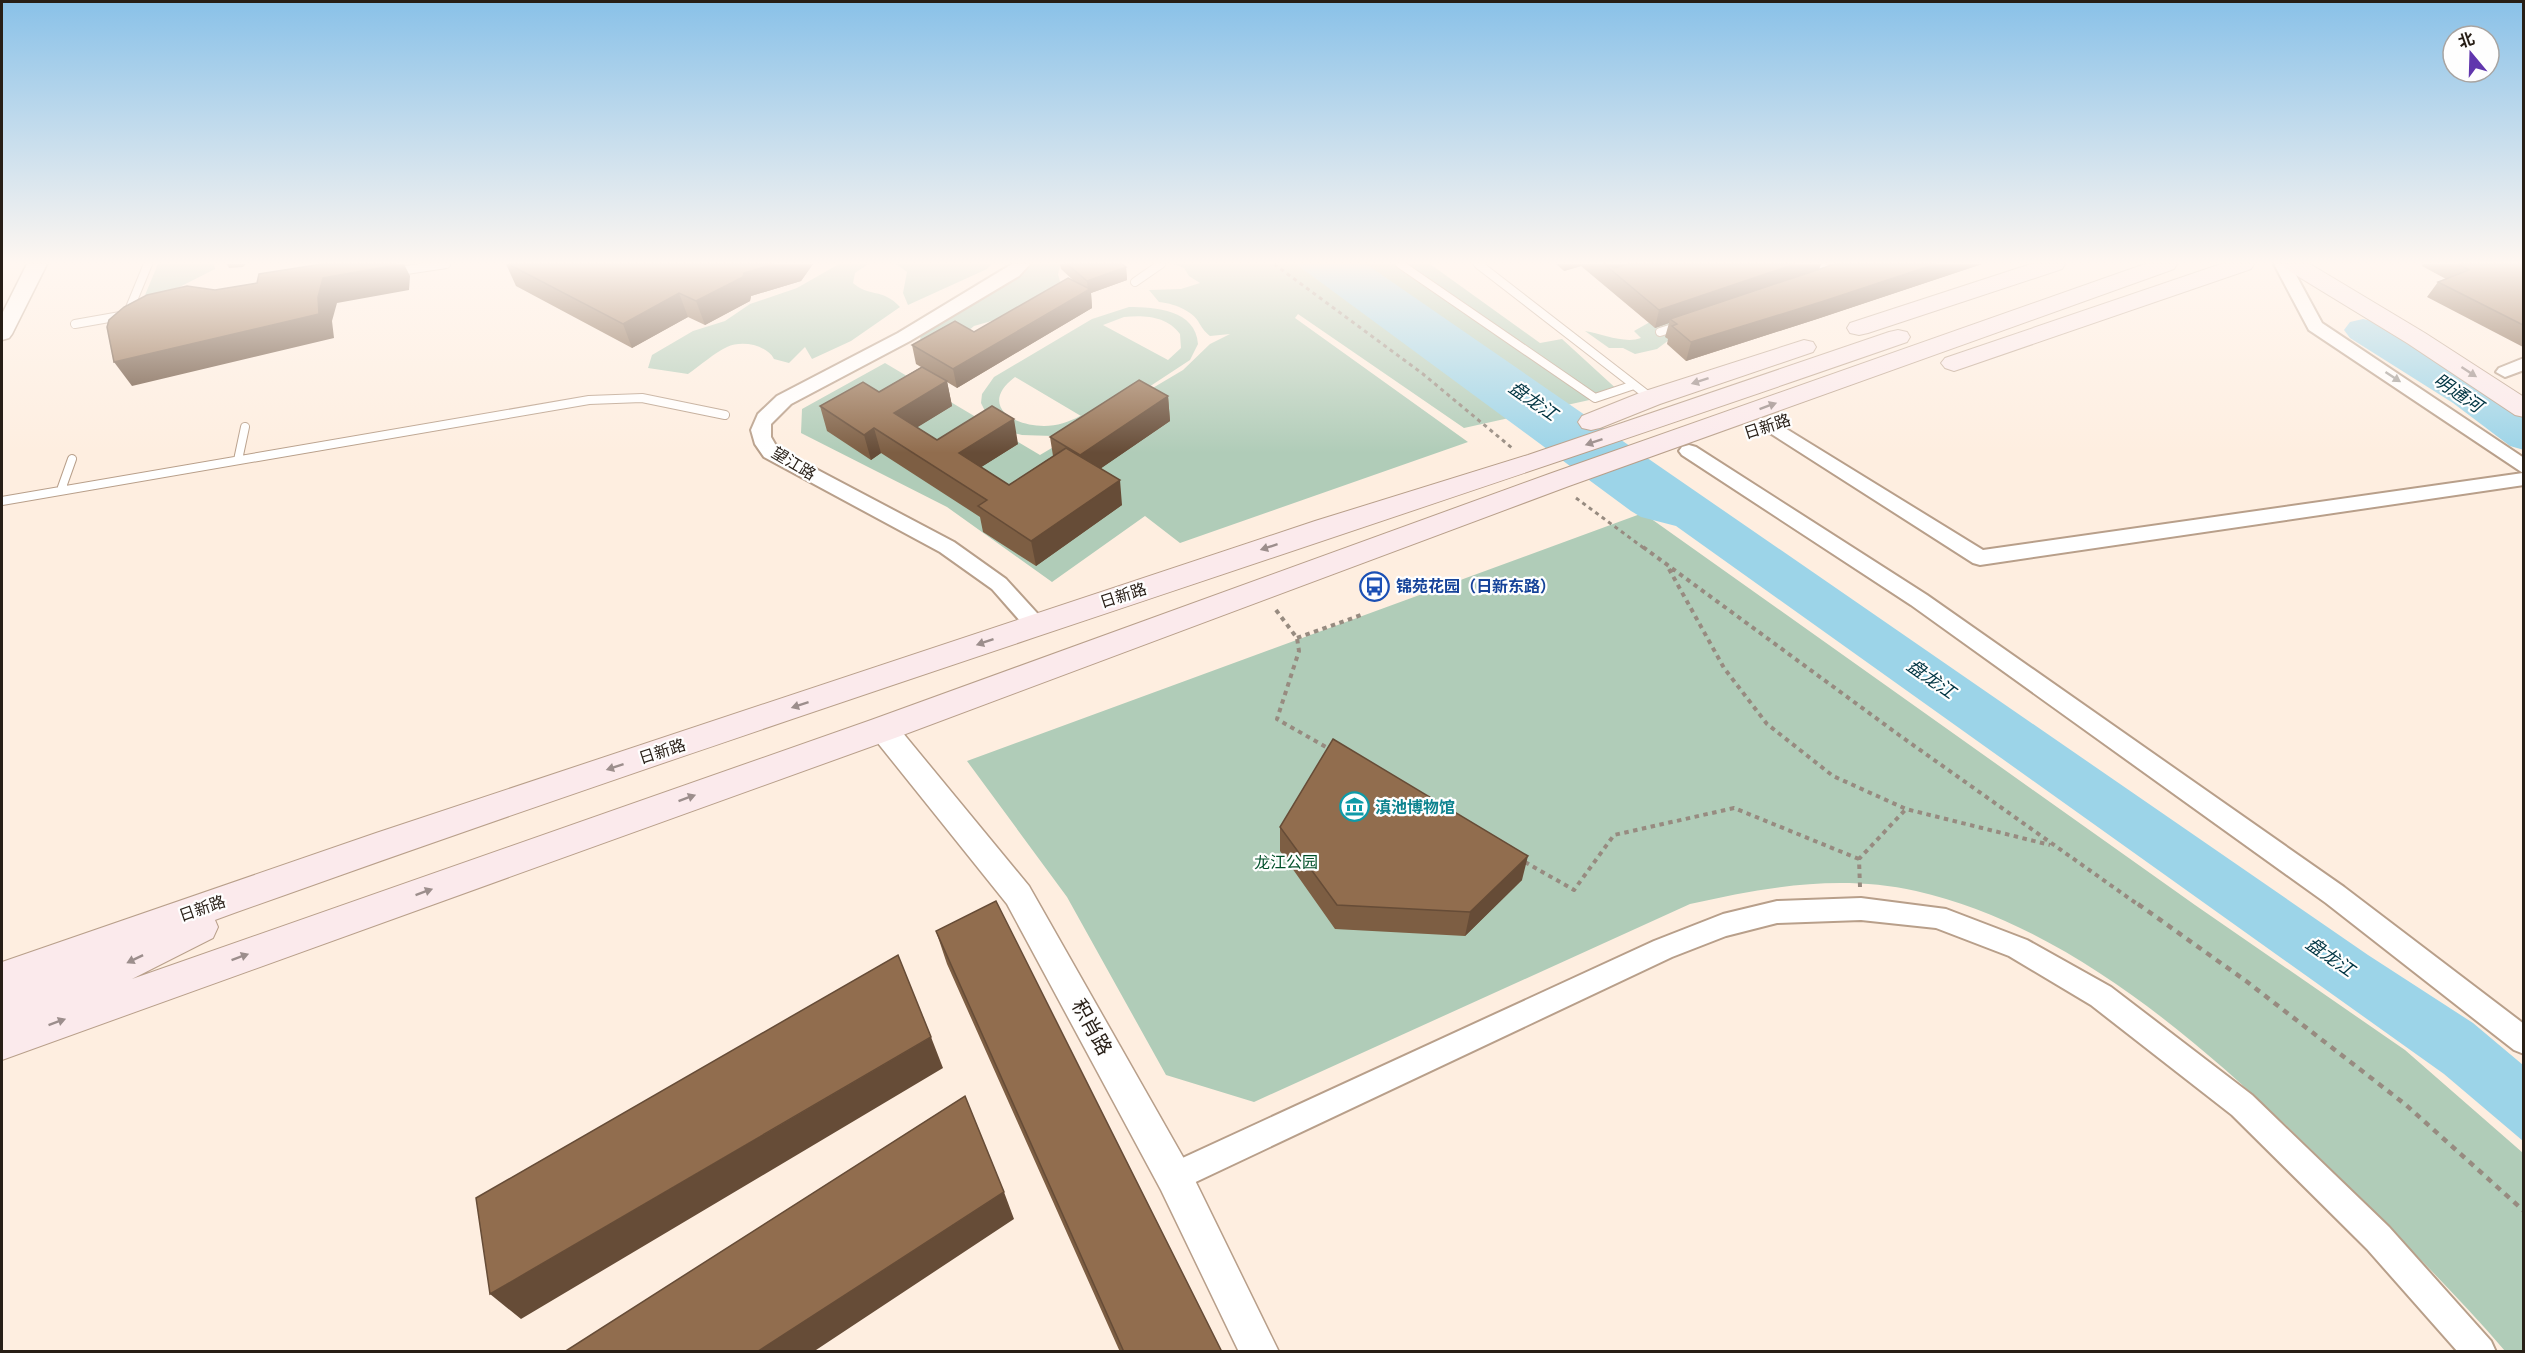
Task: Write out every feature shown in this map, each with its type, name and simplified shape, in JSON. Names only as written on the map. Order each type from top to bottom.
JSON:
[{"type":"main road","name":"日新路","points":[[2,979],[339,860],[1325,528],[1527,454],[1640,403],[1866,327]]},
{"type":"main road","name":"日新路","points":[[1640,403],[1694,408],[1927,327]]},
{"type":"main road","name":"日新路","points":[[1681,446],[1713,426],[1989,327]]},
{"type":"main road","name":"日新路","points":[[2,1042],[884,729],[1275,585],[1562,485],[1681,446],[1768,426],[2058,327]]},
{"type":"main road","points":[[2398,327],[2523,409]]},
{"type":"main road","points":[[2436,327],[2517,373]]},
{"type":"main road","points":[[2,1011],[94,979],[339,860]]},
{"type":"street","name":"望江路","points":[[921,327],[784,400],[768,412],[760,427],[761,440],[771,453],[947,547],[999,584],[1036,624]]},
{"type":"street","points":[[2318,327],[2523,467]]},
{"type":"street","points":[[1768,426],[1980,558],[2523,479]]},
{"type":"street","points":[[1681,446],[1938,614],[2335,895],[2523,1041]]},
{"type":"street","name":"积肖路","points":[[884,729],[1018,895],[1174,1177],[1260,1352]]},
{"type":"street","points":[[1174,1177],[1663,949],[1723,925],[1776,912],[1861,909],[1937,917],[2018,948],[2101,996],[2242,1105],[2378,1238],[2480,1352]]},
{"type":"lane","points":[[1492,327],[1595,398],[1640,403]]},
{"type":"lane","points":[[1552,327],[1640,403]]},
{"type":"lane","points":[[1660,332],[1674,327]]},
{"type":"lane","points":[[2,501],[589,400],[642,398],[725,415]]},
{"type":"lane","points":[[238,460],[245,428]]},
{"type":"lane","points":[[61,490],[72,459]]},
{"type":"path","points":[[1360,327],[1527,454]]},
{"type":"path","points":[[1562,485],[1668,566],[2246,981],[2406,1105],[2523,1211]]},
{"type":"path","points":[[1668,566],[1724,668],[1767,724],[1833,776],[1906,809],[2055,846]]},
{"type":"path","points":[[1275,585],[1297,638],[1299,651],[1277,719],[1339,755]]},
{"type":"path","points":[[1297,638],[1364,614]]},
{"type":"path","points":[[1523,861],[1574,890],[1614,836],[1734,808],[1859,859]]},
{"type":"path","points":[[1861,909],[1859,859],[1906,809]]},
{"type":"green space","points":[[705,327],[871,327],[851,341],[812,359],[805,347],[789,363],[774,359],[771,354],[760,347],[740,344],[722,350],[688,374],[648,368],[652,355],[693,331]]},
{"type":"green space","points":[[929,327],[973,327],[962,336],[920,341],[921,332]]},
{"type":"green space","points":[[1078,327],[1107,327],[1168,360],[1181,348],[1180,334],[1174,327],[1192,327],[1196,333],[1198,344],[1190,360],[1094,423],[1053,436],[1022,435],[1009,432],[989,419],[981,403],[982,394],[994,377]],"holes":[[[1015,377],[1081,416],[1054,425],[1032,425],[1011,418],[1004,412],[1000,404],[1000,396]]]},
{"type":"green space","points":[[1202,327],[1308,327],[1468,442],[1180,543],[1145,516],[1052,582],[947,507],[801,433],[802,409],[885,363],[1040,455],[1183,370],[1210,344],[1230,334],[1210,336]]},
{"type":"green space","points":[[1317,327],[1518,327],[1540,343],[1562,339],[1621,393],[1464,428]]},
{"type":"green space","points":[[1641,327],[1701,327],[1673,337],[1657,349],[1635,354],[1623,348],[1609,348],[1585,331],[1628,340],[1641,338],[1634,331]]},
{"type":"green space","name":"龙江公园","points":[[1643,513],[2195,905],[2405,1050],[2523,1153],[2523,1351],[2505,1351],[2432,1271],[2309,1147],[2208,1055],[2154,1012],[2098,972],[2039,937],[1979,910],[1916,891],[1859,883],[1830,883],[1746,892],[1690,904],[1254,1102],[1166,1075],[1067,897],[967,761]]},
{"type":"water","name":"盘龙江","points":[[1382,327],[1458,327],[2368,955],[2473,1023],[2523,1065],[2523,1141],[2444,1074],[1676,526],[1641,517]]},
{"type":"building","points":[[107,327],[263,327],[114,362]]},
{"type":"building","points":[[944,327],[966,327],[974,332],[982,327],[1025,327],[953,369],[912,345]]},
{"type":"building","points":[[1673,327],[1739,327],[1691,342]]},
{"type":"building","points":[[922,367],[947,381],[894,413],[937,440],[992,406],[1014,419],[959,453],[1009,485],[1066,448],[1120,480],[1031,541],[978,506],[987,500],[874,428],[864,435],[820,406],[863,382],[879,392]]},
{"type":"building","points":[[1139,380],[1168,396],[1080,455],[1050,437]]},
{"type":"building","name":"滇池博物馆","points":[[1333,739],[1528,856],[1470,912],[1337,905],[1280,827]]},
{"type":"building","points":[[996,901],[1222,1352],[1124,1352],[936,931]]},
{"type":"building","points":[[898,955],[931,1037],[490,1294],[476,1198]]},
{"type":"building","points":[[965,1096],[1004,1192],[757,1352],[564,1352]]},
{"type":"waterway","name":"明通河","points":[[2363,330],[2467,395],[2524,437]]},
{"type":"place","name":"锦苑花园（日新东路）","points":[[1375,586]]},
{"type":"place","name":"滇池博物馆","points":[[1354,807]]}]
